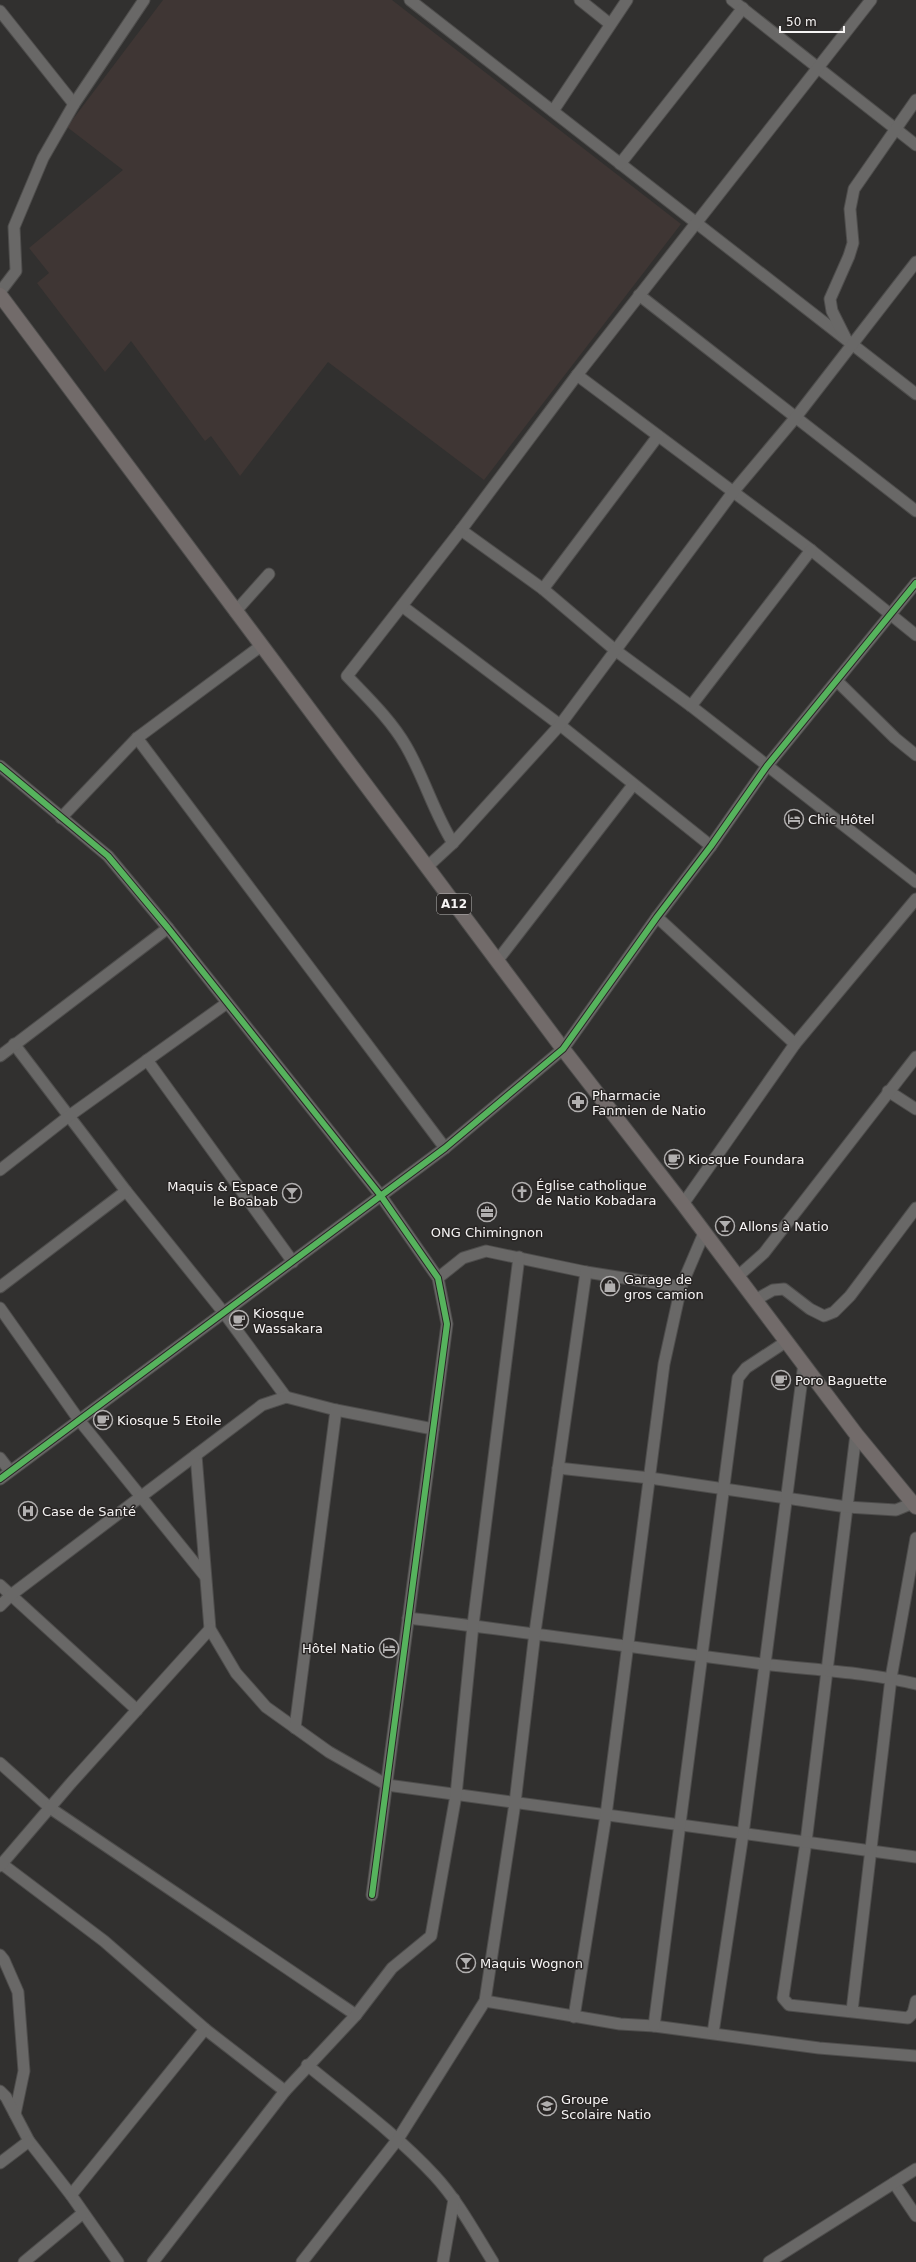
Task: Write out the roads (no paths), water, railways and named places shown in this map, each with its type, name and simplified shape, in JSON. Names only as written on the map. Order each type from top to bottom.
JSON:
[{"type":"main road","name":"A12","points":[[0,295],[235,612],[563,1049],[683,1204],[856,1434],[914,1505]]},
{"type":"street","points":[[0,292],[16,271],[14,227],[43,158],[74,104],[144,0]]},
{"type":"street","points":[[410,0],[916,394]]},
{"type":"street","points":[[580,0],[610,24]]},
{"type":"street","points":[[552,111],[627,0]]},
{"type":"street","points":[[732,0],[916,145]]},
{"type":"street","points":[[453,843],[443,827],[406,746],[375,706],[347,676],[461,530],[576,375],[871,0]]},
{"type":"street","points":[[620,164],[743,8]]},
{"type":"street","points":[[0,11],[74,104]]},
{"type":"street","points":[[849,342],[832,311],[830,299],[849,256],[853,243],[851,200],[854,189],[916,100]]},
{"type":"street","points":[[427,867],[453,843],[560,725],[733,492],[796,417],[849,342],[916,262]]},
{"type":"street","points":[[639,295],[916,511]]},
{"type":"street","points":[[576,375],[810,550],[890,616],[916,635]]},
{"type":"street","points":[[543,589],[658,436]]},
{"type":"street","points":[[461,530],[543,589],[615,650],[691,706],[916,882]]},
{"type":"street","points":[[691,706],[810,550]]},
{"type":"street","points":[[235,612],[269,574]]},
{"type":"street","points":[[0,1479],[445,1148],[563,1049],[657,917],[711,846],[767,766],[916,583]]},
{"type":"street","points":[[402,606],[560,725],[711,846]]},
{"type":"street","points":[[61,818],[137,738],[261,646]]},
{"type":"street","points":[[837,681],[895,738],[916,755]]},
{"type":"street","points":[[137,738],[445,1148]]},
{"type":"street","points":[[0,766],[108,856],[168,928],[381,1196],[438,1278],[447,1324],[372,1895]]},
{"type":"street","points":[[497,961],[633,785]]},
{"type":"street","points":[[683,1204],[796,1044],[916,899]]},
{"type":"street","points":[[657,917],[796,1044]]},
{"type":"street","points":[[0,1056],[168,928]]},
{"type":"street","points":[[0,1170],[69,1116],[227,1003]]},
{"type":"street","points":[[14,1044],[126,1191],[224,1313],[286,1397]]},
{"type":"street","points":[[737,1277],[764,1253],[888,1091],[916,1057]]},
{"type":"street","points":[[147,1060],[293,1262]]},
{"type":"street","points":[[888,1091],[916,1109]]},
{"type":"street","points":[[0,1287],[126,1191]]},
{"type":"street","points":[[754,1300],[773,1290],[784,1289],[810,1309],[824,1316],[834,1312],[850,1296],[916,1208]]},
{"type":"street","points":[[574,2018],[606,1815],[664,1364],[681,1287],[704,1233]]},
{"type":"street","points":[[438,1278],[463,1258],[486,1251],[586,1272],[681,1287]]},
{"type":"street","points":[[153,2262],[285,2091],[307,2065],[356,2015],[392,1968],[431,1936],[456,1795],[472,1625],[519,1257]]},
{"type":"street","points":[[302,2262],[398,2138],[485,2001],[515,1803],[535,1632],[586,1272]]},
{"type":"street","points":[[0,1308],[79,1420],[205,1576]]},
{"type":"street","points":[[654,2026],[700,1654],[738,1378],[746,1368],[787,1341]]},
{"type":"street","points":[[713,2033],[742,1834],[804,1363]]},
{"type":"street","points":[[0,1606],[11,1594],[262,1406],[286,1397],[336,1410],[433,1430]]},
{"type":"street","points":[[295,1728],[336,1410]]},
{"type":"street","points":[[856,1434],[806,1842],[783,1998],[789,2006],[852,2011],[908,2018],[913,2013],[916,2001]]},
{"type":"street","points":[[196,1455],[210,1629],[236,1673],[266,1707],[329,1752],[387,1785],[916,1857]]},
{"type":"street","points":[[0,1458],[10,1472]]},
{"type":"street","points":[[558,1468],[650,1478],[723,1490],[786,1497],[847,1507],[896,1510],[914,1505]]},
{"type":"street","points":[[852,2011],[891,1678],[916,1538]]},
{"type":"street","points":[[0,1585],[137,1710]]},
{"type":"street","points":[[408,1618],[535,1632],[764,1664],[891,1678],[916,1684]]},
{"type":"street","points":[[210,1629],[1,1865],[104,1941],[205,2029],[285,2091]]},
{"type":"street","points":[[0,1763],[50,1808],[356,2015]]},
{"type":"street","points":[[0,1955],[4,1960],[18,1992],[24,2070],[15,2114]]},
{"type":"street","points":[[485,2001],[574,2018],[620,2024],[654,2026],[713,2033],[819,2048],[916,2056]]},
{"type":"street","points":[[71,2195],[205,2029]]},
{"type":"street","points":[[307,2065],[398,2138],[435,2176],[454,2199],[493,2262]]},
{"type":"street","points":[[0,2091],[15,2114],[29,2141],[71,2195],[82,2213],[118,2262]]},
{"type":"street","points":[[0,2163],[29,2141]]},
{"type":"street","points":[[769,2262],[916,2169]]},
{"type":"street","points":[[894,2183],[916,2216]]},
{"type":"street","points":[[443,2262],[454,2199]]},
{"type":"street","points":[[24,2262],[82,2213]]},
{"type":"place","name":"Chic Hôtel","points":[[794,819]]},
{"type":"place","name":"Pharmacie Fanmien de Natio","points":[[578,1102]]},
{"type":"place","name":"Kiosque Foundara","points":[[674,1159]]},
{"type":"place","name":"Église catholique de Natio Kobadara","points":[[522,1192]]},
{"type":"place","name":"Maquis & Espace le Boabab","points":[[292,1193]]},
{"type":"place","name":"ONG Chimingnon","points":[[487,1212]]},
{"type":"place","name":"Allons à Natio","points":[[725,1226]]},
{"type":"place","name":"Garage de gros camion","points":[[610,1286]]},
{"type":"place","name":"Kiosque Wassakara","points":[[239,1320]]},
{"type":"place","name":"Poro Baguette","points":[[781,1380]]},
{"type":"place","name":"Kiosque 5 Etoile","points":[[103,1420]]},
{"type":"place","name":"Case de Santé","points":[[28,1511]]},
{"type":"place","name":"Hôtel Natio","points":[[389,1648]]},
{"type":"place","name":"Maquis Wognon","points":[[466,1963]]},
{"type":"place","name":"Groupe Scolaire Natio","points":[[547,2106]]}]
